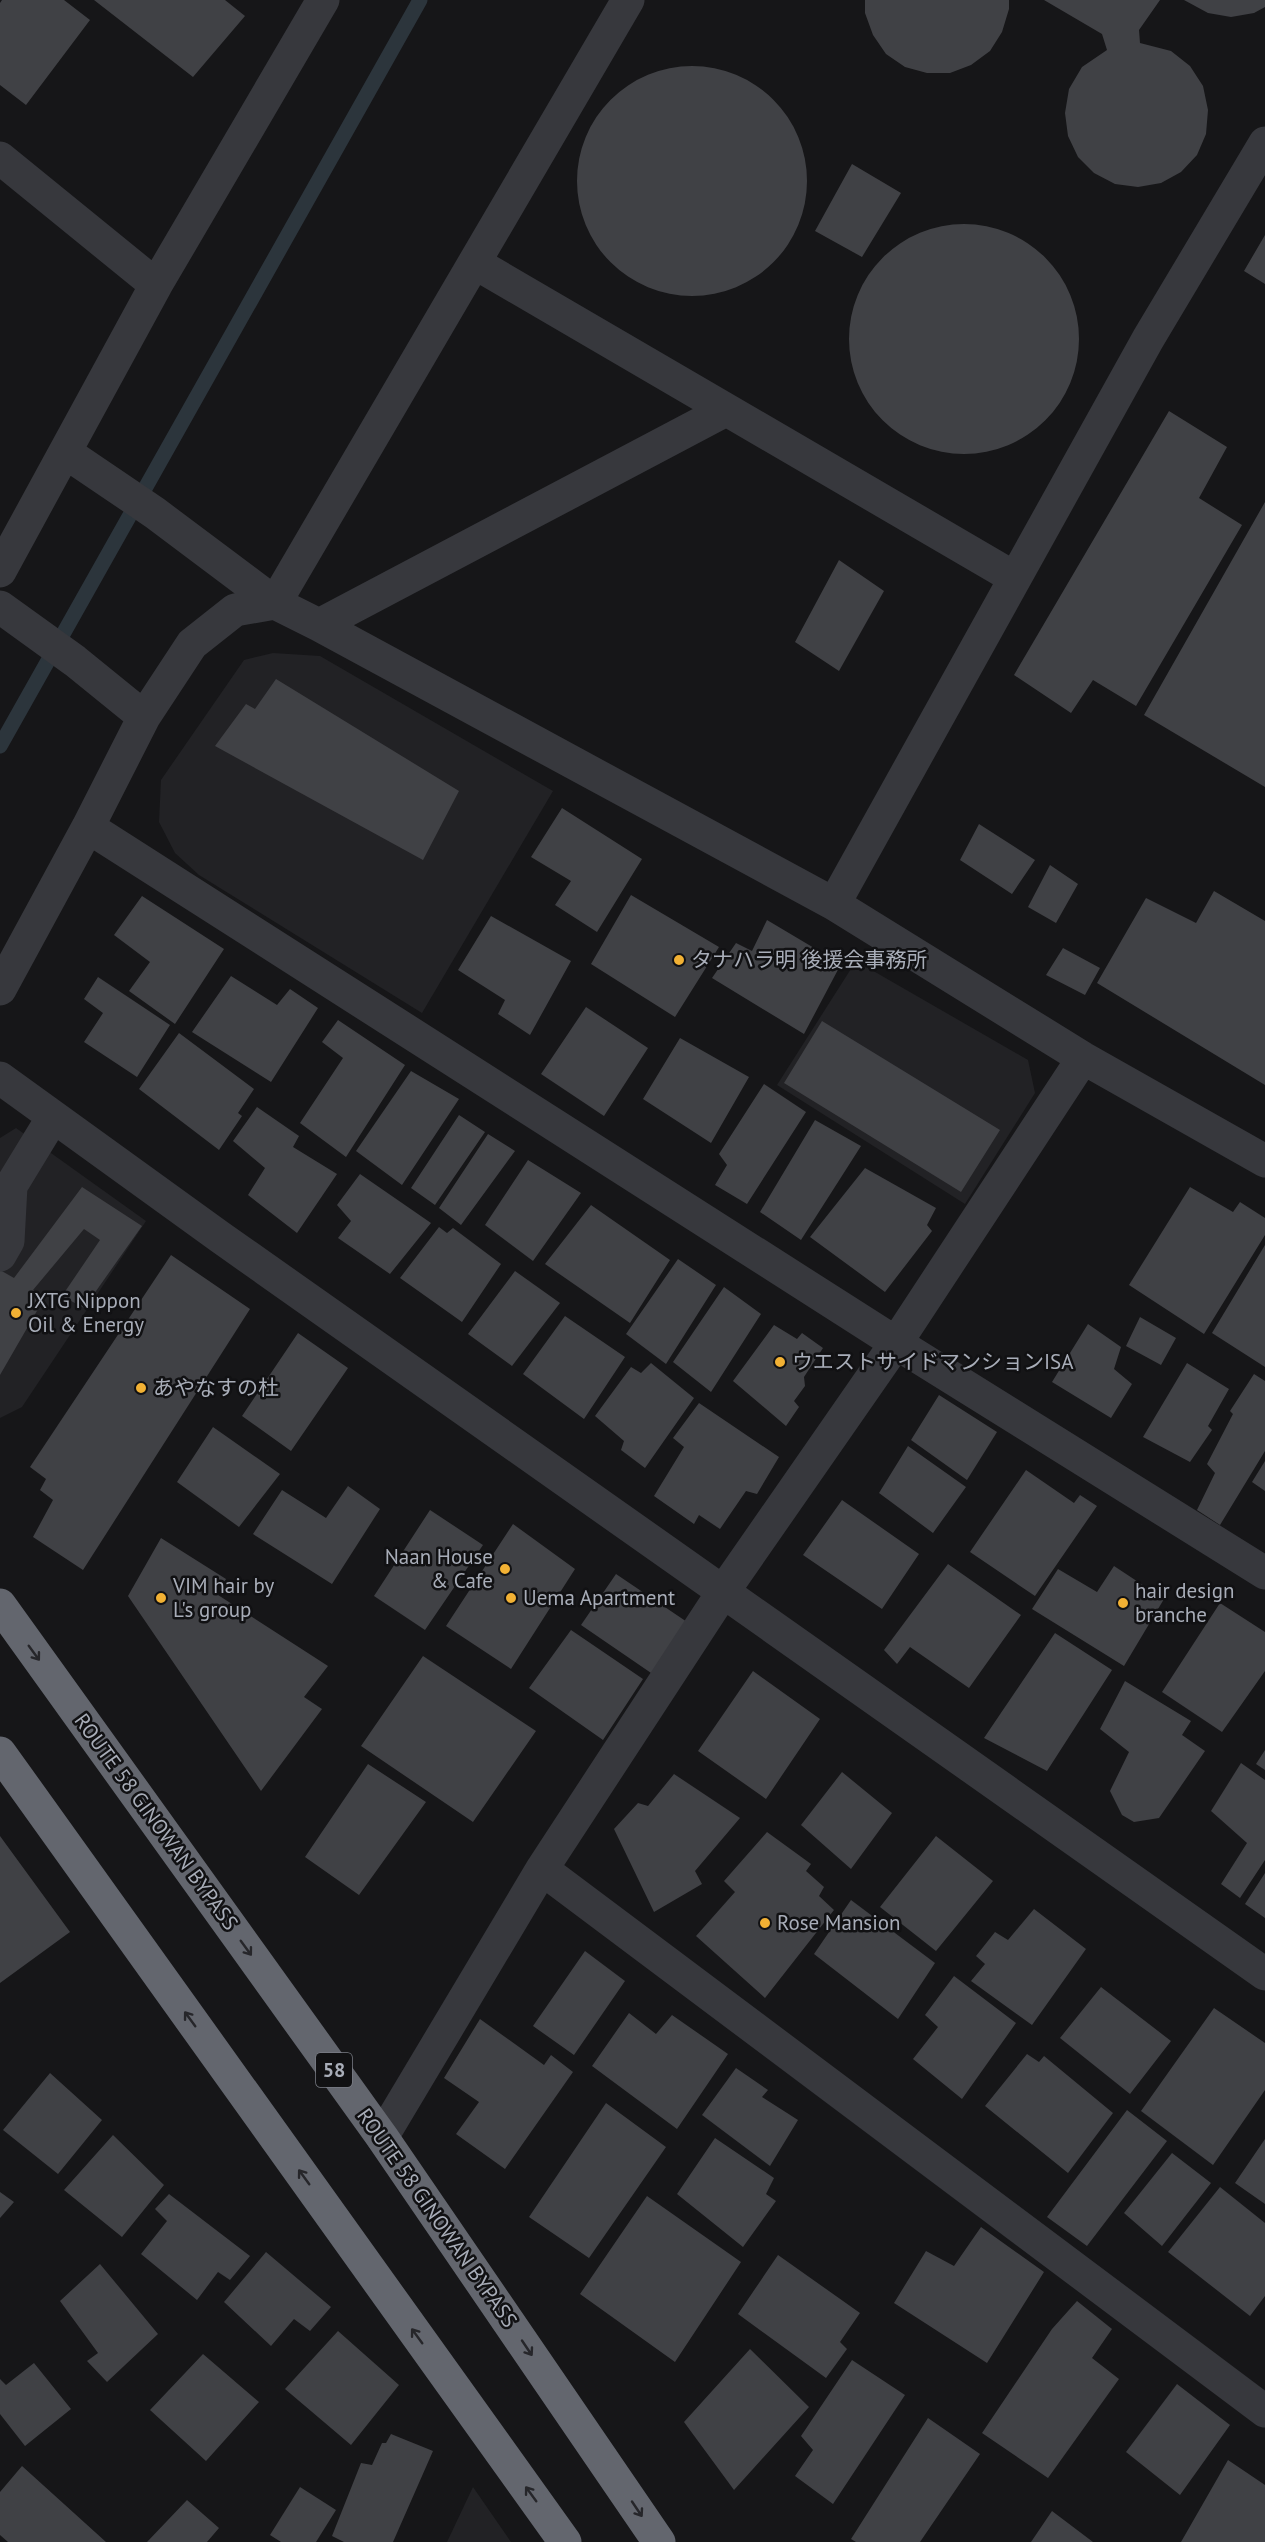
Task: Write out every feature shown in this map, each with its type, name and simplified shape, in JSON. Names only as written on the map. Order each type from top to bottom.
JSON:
[{"type":"highway","name":"ROUTE 58 GINOWAN BYPASS","points":[[0,1605],[382,2137],[659,2542]]},
{"type":"highway","points":[[0,1753],[565,2542]]},
{"type":"street","points":[[0,571],[156,285],[323,0]]},
{"type":"street","points":[[0,989],[88,827],[144,717],[192,645],[235,610],[275,603],[628,0]]},
{"type":"street","points":[[834,904],[1148,339],[1265,143]]},
{"type":"street","points":[[0,158],[156,285]]},
{"type":"street","points":[[475,263],[1015,578]]},
{"type":"street","points":[[319,625],[726,410]]},
{"type":"street","points":[[65,452],[155,513],[275,603],[834,904],[1083,1058],[1265,1161]]},
{"type":"street","points":[[0,607],[33,633],[75,661],[144,717]]},
{"type":"street","points":[[88,827],[896,1343],[1265,1573]]},
{"type":"street","points":[[382,2137],[542,1869],[723,1592],[896,1343],[1083,1058]]},
{"type":"street","points":[[0,1078],[220,1237],[1265,1974]]},
{"type":"street","points":[[0,1255],[8,1241],[6,1183],[53,1117]]},
{"type":"street","points":[[542,1869],[1265,2411]]},
{"type":"shaded area","points":[[273,653],[320,656],[553,791],[422,1013],[199,875],[175,853],[159,822],[161,780],[244,660]]},
{"type":"shaded area","points":[[856,961],[1028,1060],[1035,1093],[965,1204],[777,1085]]},
{"type":"shaded area","points":[[16,1128],[146,1221],[22,1407],[0,1418],[0,1138]]},
{"type":"shaded area","points":[[473,2487],[511,2542],[447,2542]]},
{"type":"building","points":[[2,0],[64,0],[90,20],[26,105],[0,85],[0,3]]},
{"type":"building","points":[[94,0],[225,0],[245,16],[193,77]]},
{"type":"building","points":[[865,0],[1009,0],[1009,9],[1002,32],[990,51],[971,65],[950,73],[927,73],[905,67],[886,54],[873,35],[865,13]]},
{"type":"building","points":[[1044,0],[1160,0],[1139,30],[1140,43],[1171,51],[1190,66],[1203,86],[1208,110],[1206,134],[1197,155],[1181,172],[1161,183],[1138,187],[1115,184],[1094,173],[1078,157],[1068,136],[1065,113],[1069,89],[1082,67],[1107,50],[1102,34]]},
{"type":"building","points":[[1184,0],[1265,0],[1265,7],[1254,13],[1231,17],[1208,13]]},
{"type":"building","points":[[681,66],[703,66],[736,74],[756,85],[774,99],[788,117],[799,137],[805,158],[807,181],[805,204],[799,225],[788,245],[774,263],[756,277],[736,288],[703,296],[681,296],[648,288],[628,277],[610,263],[596,245],[585,225],[577,192],[577,170],[585,137],[596,117],[610,99],[628,85],[648,74]]},
{"type":"building","points":[[852,164],[901,193],[862,257],[815,231]]},
{"type":"building","points":[[953,224],[975,224],[1018,237],[1037,250],[1053,266],[1066,285],[1074,306],[1079,339],[1077,361],[1066,393],[1053,412],[1037,428],[1018,441],[997,449],[975,454],[953,454],[910,441],[891,428],[875,412],[862,393],[854,372],[849,350],[849,328],[862,285],[875,266],[891,250],[910,237],[931,229]]},
{"type":"building","points":[[1265,235],[1265,284],[1244,271]]},
{"type":"building","points":[[1169,411],[1227,447],[1199,498],[1242,525],[1136,706],[1093,680],[1071,713],[1014,675]]},
{"type":"building","points":[[1265,502],[1265,787],[1144,715]]},
{"type":"building","points":[[839,560],[884,591],[839,671],[795,642]]},
{"type":"building","points":[[276,679],[459,791],[423,860],[215,746],[246,704],[255,709]]},
{"type":"building","points":[[562,808],[642,859],[597,932],[555,905],[571,881],[531,857]]},
{"type":"building","points":[[979,824],[1035,860],[1012,894],[960,860]]},
{"type":"building","points":[[1050,865],[1078,884],[1056,923],[1028,907]]},
{"type":"building","points":[[1214,891],[1265,921],[1265,1085],[1097,983],[1146,898],[1196,923]]},
{"type":"building","points":[[631,895],[719,947],[675,1017],[591,964]]},
{"type":"building","points":[[142,896],[224,949],[175,1024],[129,991],[150,962],[114,935]]},
{"type":"building","points":[[491,916],[571,961],[530,1035],[498,1014],[505,1000],[458,970]]},
{"type":"building","points":[[767,920],[841,964],[804,1034],[712,978],[736,943],[752,951]]},
{"type":"building","points":[[1063,948],[1100,968],[1085,995],[1046,975]]},
{"type":"building","points":[[231,976],[277,1005],[290,989],[318,1008],[271,1082],[192,1032]]},
{"type":"building","points":[[98,977],[170,1025],[137,1077],[84,1042],[103,1013],[84,999]]},
{"type":"building","points":[[586,1007],[648,1048],[604,1116],[541,1074]]},
{"type":"building","points":[[338,1020],[405,1065],[346,1157],[300,1123],[343,1058],[322,1042]]},
{"type":"building","points":[[822,1021],[1000,1130],[961,1192],[784,1083]]},
{"type":"building","points":[[179,1033],[254,1089],[238,1113],[242,1116],[219,1150],[139,1089]]},
{"type":"building","points":[[680,1038],[749,1077],[711,1143],[643,1099]]},
{"type":"building","points":[[411,1071],[459,1099],[402,1185],[356,1151]]},
{"type":"building","points":[[764,1084],[806,1112],[747,1204],[715,1185],[727,1165],[719,1154]]},
{"type":"building","points":[[257,1107],[299,1136],[293,1147],[337,1174],[297,1233],[248,1195],[265,1168],[233,1141]]},
{"type":"building","points":[[459,1115],[485,1132],[435,1205],[411,1188]]},
{"type":"building","points":[[815,1120],[861,1146],[801,1240],[760,1212]]},
{"type":"building","points":[[488,1134],[515,1151],[461,1225],[439,1208]]},
{"type":"building","points":[[528,1160],[581,1193],[533,1261],[485,1225]]},
{"type":"building","points":[[865,1168],[936,1208],[927,1225],[932,1231],[885,1292],[810,1237]]},
{"type":"building","points":[[360,1174],[431,1223],[390,1274],[338,1238],[351,1221],[337,1205]]},
{"type":"building","points":[[82,1187],[142,1226],[84,1308],[62,1296],[100,1240],[84,1229],[33,1290],[45,1297],[0,1375],[0,1270],[14,1278]]},
{"type":"building","points":[[1190,1187],[1233,1212],[1240,1202],[1265,1218],[1265,1235],[1204,1334],[1129,1285]]},
{"type":"building","points":[[591,1205],[670,1260],[630,1323],[545,1264]]},
{"type":"building","points":[[439,1227],[447,1233],[453,1228],[501,1264],[462,1322],[400,1278]]},
{"type":"building","points":[[1265,1245],[1265,1367],[1212,1333]]},
{"type":"building","name":"あやなすの杜","points":[[171,1255],[250,1309],[83,1570],[33,1537],[53,1500],[40,1490],[46,1479],[30,1467]]},
{"type":"building","points":[[678,1259],[716,1285],[666,1364],[626,1334]]},
{"type":"building","points":[[515,1271],[560,1303],[512,1366],[468,1334]]},
{"type":"building","points":[[724,1287],[761,1314],[711,1392],[673,1362]]},
{"type":"building","points":[[565,1316],[625,1357],[584,1419],[523,1374]]},
{"type":"building","points":[[1140,1317],[1176,1338],[1161,1365],[1126,1346]]},
{"type":"building","points":[[1088,1324],[1121,1347],[1114,1369],[1132,1384],[1111,1418],[1052,1382]]},
{"type":"building","name":"ウエストサイドマンションISA","points":[[774,1325],[797,1339],[802,1333],[823,1348],[804,1377],[805,1386],[794,1401],[799,1407],[786,1426],[733,1381]]},
{"type":"building","points":[[298,1333],[348,1368],[291,1451],[242,1416]]},
{"type":"building","points":[[651,1363],[694,1398],[645,1468],[621,1450],[624,1441],[595,1416],[631,1367],[641,1373]]},
{"type":"building","points":[[1187,1363],[1229,1389],[1208,1426],[1212,1430],[1190,1462],[1143,1437]]},
{"type":"building","points":[[1254,1374],[1265,1381],[1265,1451],[1220,1525],[1197,1510],[1215,1473],[1207,1464],[1233,1414],[1230,1411]]},
{"type":"building","points":[[939,1395],[997,1432],[967,1480],[911,1440]]},
{"type":"building","points":[[699,1403],[779,1457],[757,1494],[746,1491],[720,1529],[699,1515],[694,1524],[654,1496],[684,1447],[673,1438]]},
{"type":"building","points":[[213,1427],[280,1474],[239,1527],[177,1482]]},
{"type":"building","points":[[908,1446],[966,1487],[933,1533],[879,1493]]},
{"type":"building","points":[[1265,1461],[1265,1491],[1252,1482]]},
{"type":"building","points":[[1026,1470],[1074,1503],[1080,1495],[1097,1506],[1035,1596],[970,1552]]},
{"type":"building","points":[[348,1486],[380,1509],[332,1584],[253,1534],[282,1490],[326,1518]]},
{"type":"building","points":[[842,1500],[919,1554],[882,1609],[803,1555]]},
{"type":"building","points":[[430,1510],[483,1545],[425,1630],[374,1596]]},
{"type":"building","name":"Uema Apartment","points":[[513,1524],[575,1569],[511,1669],[446,1626]]},
{"type":"building","points":[[161,1538],[226,1579],[218,1595],[328,1666],[304,1697],[322,1709],[261,1791],[128,1596]]},
{"type":"building","points":[[948,1564],[1021,1615],[969,1688],[910,1647],[897,1664],[884,1650]]},
{"type":"building","points":[[1114,1566],[1164,1599],[1124,1666],[1032,1609],[1058,1569],[1097,1592]]},
{"type":"building","points":[[616,1574],[690,1624],[654,1675],[581,1625]]},
{"type":"building","points":[[1220,1603],[1265,1632],[1265,1671],[1222,1732],[1162,1692]]},
{"type":"building","points":[[571,1630],[643,1679],[603,1740],[529,1688]]},
{"type":"building","points":[[1055,1633],[1112,1670],[1047,1771],[984,1738]]},
{"type":"building","points":[[423,1656],[536,1731],[473,1822],[361,1746]]},
{"type":"building","points":[[753,1671],[820,1719],[766,1799],[698,1751]]},
{"type":"building","points":[[1125,1681],[1191,1721],[1182,1735],[1205,1751],[1159,1818],[1134,1822],[1122,1815],[1110,1791],[1129,1752],[1100,1729]]},
{"type":"building","points":[[1265,1750],[1265,1770],[1256,1764]]},
{"type":"building","points":[[1241,1763],[1265,1780],[1265,1860],[1240,1898],[1221,1884],[1247,1843],[1211,1811]]},
{"type":"building","points":[[368,1764],[426,1802],[359,1895],[305,1857]]},
{"type":"building","points":[[842,1772],[892,1813],[851,1869],[801,1825]]},
{"type":"building","points":[[674,1774],[740,1818],[695,1871],[702,1884],[654,1912],[614,1829],[638,1803],[648,1806]]},
{"type":"building","name":"Rose Mansion","points":[[767,1832],[811,1864],[806,1871],[824,1887],[819,1896],[834,1910],[765,1998],[696,1936],[735,1892],[724,1881]]},
{"type":"building","points":[[0,1836],[70,1932],[0,1983]]},
{"type":"building","points":[[936,1836],[993,1881],[936,1951],[880,1907]]},
{"type":"building","points":[[1265,1873],[1265,1918],[1245,1904]]},
{"type":"building","points":[[851,1900],[935,1963],[898,2019],[814,1954]]},
{"type":"building","points":[[1034,1909],[1086,1949],[1032,2025],[971,1981],[985,1964],[976,1956],[995,1932],[1008,1940]]},
{"type":"building","points":[[585,1951],[625,1981],[574,2055],[533,2026]]},
{"type":"building","points":[[954,1976],[1016,2023],[962,2099],[913,2059],[938,2027],[925,2015]]},
{"type":"building","points":[[1101,1987],[1171,2041],[1130,2094],[1060,2038]]},
{"type":"building","points":[[1214,2008],[1265,2043],[1265,2090],[1213,2165],[1141,2111]]},
{"type":"building","points":[[629,2013],[656,2034],[672,2015],[728,2054],[677,2129],[592,2066]]},
{"type":"building","points":[[480,2019],[544,2065],[551,2055],[573,2072],[505,2169],[456,2134],[479,2102],[444,2078]]},
{"type":"building","points":[[1027,2054],[1039,2062],[1044,2056],[1113,2113],[1068,2173],[985,2106]]},
{"type":"building","points":[[736,2068],[768,2090],[762,2097],[798,2120],[770,2166],[702,2115]]},
{"type":"building","points":[[50,2073],[102,2120],[58,2174],[3,2130]]},
{"type":"building","points":[[606,2103],[666,2147],[589,2258],[529,2217]]},
{"type":"building","points":[[1127,2110],[1167,2141],[1087,2246],[1047,2217]]},
{"type":"building","points":[[113,2135],[164,2185],[122,2237],[64,2190]]},
{"type":"building","points":[[715,2138],[774,2178],[766,2194],[776,2201],[743,2247],[677,2194]]},
{"type":"building","points":[[1265,2139],[1265,2204],[1235,2183]]},
{"type":"building","points":[[1172,2153],[1211,2183],[1162,2246],[1124,2213]]},
{"type":"building","points":[[1220,2187],[1265,2223],[1265,2296],[1250,2316],[1168,2252]]},
{"type":"building","points":[[0,2192],[14,2202],[0,2218]]},
{"type":"building","points":[[169,2194],[250,2256],[230,2280],[218,2272],[197,2300],[141,2254],[167,2221],[155,2209]]},
{"type":"building","points":[[647,2196],[741,2262],[675,2362],[580,2294]]},
{"type":"building","points":[[981,2227],[1044,2272],[987,2363],[894,2303],[926,2251],[954,2266]]},
{"type":"building","points":[[266,2252],[331,2307],[310,2331],[294,2319],[271,2346],[224,2302]]},
{"type":"building","points":[[778,2255],[860,2313],[840,2342],[847,2349],[826,2378],[738,2314]]},
{"type":"building","points":[[100,2264],[158,2334],[107,2382],[87,2361],[98,2353],[60,2301]]},
{"type":"building","points":[[1077,2301],[1112,2329],[1092,2358],[1119,2379],[1048,2478],[982,2433],[1052,2329]]},
{"type":"building","points":[[338,2331],[399,2385],[351,2445],[285,2389]]},
{"type":"building","points":[[750,2349],[809,2407],[734,2490],[684,2422]]},
{"type":"building","points":[[203,2354],[259,2402],[206,2461],[150,2410]]},
{"type":"building","points":[[852,2360],[905,2395],[833,2504],[795,2476],[813,2450],[801,2436]]},
{"type":"building","points":[[34,2363],[71,2409],[25,2446],[0,2414],[0,2379],[6,2385]]},
{"type":"building","points":[[1177,2384],[1230,2425],[1180,2495],[1126,2452]]},
{"type":"building","points":[[928,2418],[980,2454],[920,2542],[856,2542],[851,2539]]},
{"type":"building","points":[[391,2434],[433,2451],[393,2542],[344,2542],[332,2536],[361,2463],[372,2465],[382,2443],[386,2443]]},
{"type":"building","points":[[1228,2460],[1265,2485],[1265,2542],[1181,2542]]},
{"type":"building","points":[[22,2466],[106,2542],[8,2542],[0,2535],[0,2492]]},
{"type":"building","points":[[300,2487],[336,2510],[316,2542],[281,2542],[270,2535]]},
{"type":"building","points":[[187,2500],[219,2528],[207,2542],[147,2542]]},
{"type":"building","points":[[1052,2511],[1093,2542],[1031,2542]]},
{"type":"waterway","points":[[0,746],[420,0]]},
{"type":"place","name":"タナハラ明 後援会事務所","points":[[679,960]]},
{"type":"place","name":"JXTG Nippon Oil & Energy","points":[[16,1313]]},
{"type":"place","name":"ウエストサイドマンションISA","points":[[780,1362]]},
{"type":"place","name":"あやなすの杜","points":[[141,1388]]},
{"type":"place","name":"Naan House & Cafe","points":[[505,1569]]},
{"type":"place","name":"VIM hair by L's group","points":[[161,1598]]},
{"type":"place","name":"Uema Apartment","points":[[511,1598]]},
{"type":"place","name":"hair design branche","points":[[1123,1603]]},
{"type":"place","name":"Rose Mansion","points":[[765,1923]]}]
